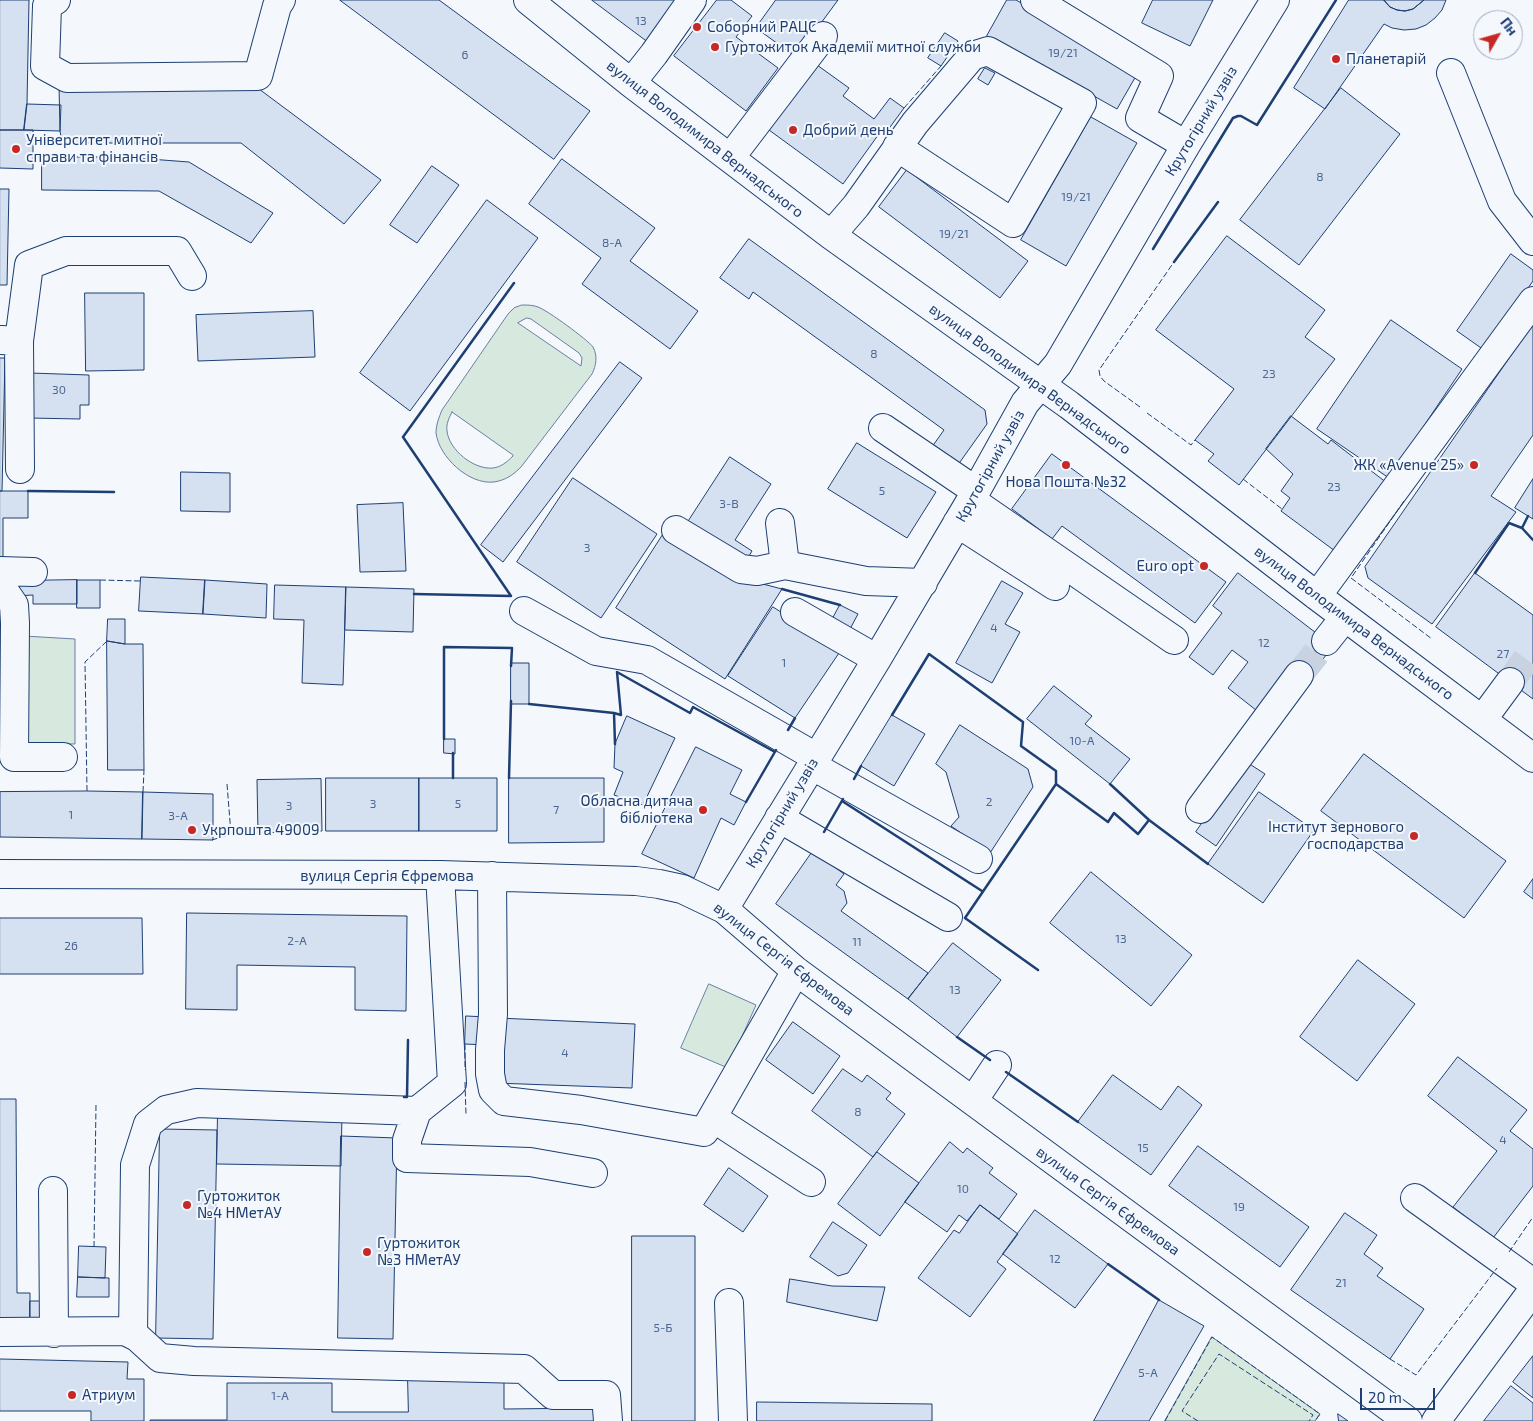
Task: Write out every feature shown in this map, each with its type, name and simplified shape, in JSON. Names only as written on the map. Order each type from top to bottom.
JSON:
[{"type":"street","points":[[56,0],[47,6],[45,66],[67,78],[258,76],[273,2]]},
{"type":"street","name":"вулиця Володимира Вернадського","points":[[528,0],[631,83],[831,236],[1041,384],[1317,596],[1533,758]]},
{"type":"street","points":[[631,83],[692,0]]},
{"type":"street","points":[[1035,0],[1159,76],[1140,118],[1186,145]]},
{"type":"street","name":"Крутогірний узвіз","points":[[724,909],[923,583],[1025,403],[1058,364],[1273,0]]},
{"type":"street","points":[[730,158],[823,36]]},
{"type":"street","points":[[831,236],[856,206],[897,147],[915,123],[972,56],[988,51],[1082,103],[1014,223],[897,147]]},
{"type":"street","points":[[1451,72],[1502,201],[1533,241]]},
{"type":"street","points":[[20,470],[9,341],[29,265],[66,251],[177,251],[192,276]]},
{"type":"street","points":[[1317,596],[1533,301]]},
{"type":"street","points":[[880,435],[968,504],[1174,640]]},
{"type":"street","points":[[968,504],[1055,586]]},
{"type":"street","points":[[780,523],[785,565]]},
{"type":"street","points":[[676,530],[741,569],[757,572],[785,565],[866,581],[923,583]]},
{"type":"street","points":[[0,571],[33,572]]},
{"type":"street","points":[[0,589],[3,589],[14,606],[14,757],[63,757]]},
{"type":"street","points":[[524,611],[596,651],[647,660],[978,860]]},
{"type":"street","points":[[795,612],[877,659]]},
{"type":"street","points":[[1326,641],[1345,617]]},
{"type":"street","points":[[1200,809],[1299,675]]},
{"type":"street","points":[[1482,720],[1510,682]]},
{"type":"street","points":[[779,818],[948,917]]},
{"type":"street","name":"вулиця Сергія Єфремова","points":[[0,874],[492,876],[636,882],[682,889],[724,909],[796,971],[1408,1421]]},
{"type":"street","points":[[440,875],[452,1083],[418,1111],[407,1140],[407,1158],[530,1162],[593,1173]]},
{"type":"street","points":[[492,876],[493,1014],[490,1074],[493,1090],[504,1101],[581,1110],[704,1132],[796,971]]},
{"type":"street","points":[[973,1101],[997,1065]]},
{"type":"street","points":[[133,1335],[135,1165],[148,1124],[160,1114],[166,1110],[197,1103],[418,1111]]},
{"type":"street","points":[[713,1118],[811,1182]]},
{"type":"street","points":[[53,1191],[54,1333]]},
{"type":"street","points":[[1415,1198],[1533,1283]]},
{"type":"street","points":[[1436,1421],[1533,1290]]},
{"type":"street","points":[[729,1304],[732,1421]]},
{"type":"street","points":[[0,1332],[126,1331],[138,1337],[160,1358],[177,1360],[524,1369],[553,1396],[606,1395],[608,1421]]},
{"type":"shaded area","points":[[522,305],[534,306],[543,309],[558,319],[593,347],[596,354],[595,364],[592,374],[521,467],[512,475],[502,480],[484,482],[465,474],[449,460],[438,442],[437,427],[442,410],[514,308]],"holes":[[[527,318],[579,353],[582,358],[581,366],[518,323]],[[452,412],[513,455],[513,456],[499,467],[486,468],[478,466],[457,452],[452,445],[447,431]]]},
{"type":"shaded area","points":[[24,636],[75,639],[75,744],[24,743]]},
{"type":"shaded area","points":[[709,984],[756,1005],[728,1068],[681,1048]]},
{"type":"shaded area","points":[[1212,1337],[1320,1414],[1315,1421],[1165,1421]]},
{"type":"building","name":"Університет митної справи та фінансів","points":[[0,0],[29,0],[27,104],[24,130],[0,130]]},
{"type":"building","points":[[340,0],[439,0],[590,111],[554,159]]},
{"type":"building","points":[[592,0],[678,0],[647,41]]},
{"type":"building","name":"Гуртожиток Академії митної служби","points":[[717,0],[731,0],[752,16],[736,37],[778,68],[746,111],[674,56]]},
{"type":"building","points":[[776,0],[838,0],[796,57],[756,28]]},
{"type":"building","points":[[1007,0],[1016,0],[1140,69],[1117,109],[987,36]]},
{"type":"building","points":[[1153,0],[1213,0],[1190,46],[1142,23]]},
{"type":"building","name":"Планетарій","points":[[1349,0],[1384,0],[1390,7],[1405,11],[1413,9],[1424,0],[1446,0],[1442,10],[1435,18],[1426,25],[1416,29],[1404,30],[1392,28],[1384,24],[1325,109],[1294,88]]},
{"type":"building","points":[[1384,0],[1424,0],[1413,9],[1405,11],[1390,7]]},
{"type":"building","points":[[945,33],[958,41],[941,66],[928,58]]},
{"type":"building","points":[[817,65],[849,88],[843,96],[874,119],[890,98],[904,108],[885,134],[881,131],[843,184],[769,130]]},
{"type":"building","points":[[985,68],[995,73],[988,85],[978,79]]},
{"type":"building","points":[[247,80],[381,180],[344,224],[241,143],[62,143],[59,85]]},
{"type":"building","points":[[1341,88],[1400,134],[1299,265],[1240,220]]},
{"type":"building","name":"Університет митної справи та фінансів","points":[[27,104],[61,105],[60,131],[24,130]]},
{"type":"building","points":[[1091,117],[1137,143],[1066,266],[1021,240]]},
{"type":"building","name":"Університет митної справи та фінансів","points":[[0,130],[33,130],[33,169],[0,168]]},
{"type":"building","points":[[42,157],[123,157],[189,162],[273,213],[251,243],[159,191],[42,190]]},
{"type":"building","points":[[562,159],[655,228],[630,261],[698,311],[670,349],[582,284],[601,258],[529,204]]},
{"type":"building","points":[[432,166],[459,185],[417,243],[390,225]]},
{"type":"building","points":[[907,170],[1028,261],[1000,298],[879,207]]},
{"type":"building","points":[[0,189],[9,189],[7,285],[0,285]]},
{"type":"building","points":[[487,200],[538,238],[410,411],[360,373]]},
{"type":"building","points":[[1227,236],[1325,310],[1305,337],[1335,359],[1239,485],[1208,461],[1214,454],[1195,440],[1234,389],[1156,330]]},
{"type":"building","points":[[749,239],[985,410],[987,424],[955,469],[929,451],[944,430],[753,292],[749,299],[720,278]]},
{"type":"building","points":[[1511,254],[1533,270],[1533,281],[1484,350],[1457,331]]},
{"type":"building","points":[[85,293],[144,293],[144,370],[86,371]]},
{"type":"building","points":[[313,311],[315,357],[198,361],[196,315]]},
{"type":"building","points":[[1391,320],[1462,369],[1389,478],[1317,429]]},
{"type":"building","name":"ЖК «Avenue 25»","points":[[1533,324],[1533,435],[1491,496],[1516,512],[1432,624],[1368,578],[1365,567]]},
{"type":"building","points":[[0,358],[5,358],[2,491],[0,491]]},
{"type":"building","points":[[620,362],[642,378],[503,562],[481,545]]},
{"type":"building","points":[[30,373],[89,375],[89,405],[80,405],[80,419],[29,418]]},
{"type":"building","points":[[1291,416],[1328,444],[1331,440],[1387,483],[1335,551],[1281,511],[1290,498],[1281,491],[1293,474],[1266,449]]},
{"type":"building","points":[[857,443],[936,492],[907,538],[828,489]]},
{"type":"building","points":[[1052,454],[1226,582],[1195,623],[1062,526],[1052,539],[1012,509]]},
{"type":"building","points":[[730,457],[771,484],[735,540],[752,551],[745,563],[686,525]]},
{"type":"building","points":[[181,472],[230,473],[230,512],[181,511]]},
{"type":"building","points":[[573,478],[657,534],[601,618],[517,562]]},
{"type":"building","points":[[1533,479],[1533,519],[1515,508]]},
{"type":"building","points":[[0,491],[28,491],[28,518],[3,518],[3,566],[0,566]]},
{"type":"building","points":[[403,503],[406,571],[360,572],[357,505]]},
{"type":"building","points":[[664,533],[736,577],[782,589],[725,679],[616,608]]},
{"type":"building","points":[[1238,573],[1333,646],[1307,680],[1261,714],[1228,688],[1248,662],[1232,650],[1213,675],[1189,657],[1222,613],[1213,606]]},
{"type":"building","points":[[1475,573],[1533,615],[1533,699],[1436,627]]},
{"type":"building","points":[[141,577],[205,580],[203,614],[139,611]]},
{"type":"building","points":[[77,580],[100,580],[100,608],[77,608]]},
{"type":"building","points":[[77,580],[77,604],[33,604],[33,595],[15,596],[15,581]]},
{"type":"building","points":[[205,580],[267,584],[266,618],[203,614]]},
{"type":"building","points":[[1002,581],[1023,593],[1005,624],[1020,632],[992,683],[956,663]]},
{"type":"building","points":[[275,585],[346,587],[343,685],[302,683],[304,620],[274,619]]},
{"type":"building","points":[[346,587],[414,589],[413,632],[345,630]]},
{"type":"building","points":[[840,605],[858,614],[850,629],[832,620]]},
{"type":"building","points":[[773,607],[841,650],[795,718],[728,676]]},
{"type":"building","points":[[108,619],[125,619],[125,644],[107,641]]},
{"type":"building","points":[[107,641],[143,644],[144,770],[108,770]]},
{"type":"building","points":[[511,663],[529,663],[529,704],[511,704]]},
{"type":"building","points":[[1054,686],[1092,716],[1085,724],[1130,759],[1110,784],[1027,719]]},
{"type":"building","points":[[892,715],[925,734],[894,786],[861,766]]},
{"type":"building","points":[[627,716],[675,738],[643,805],[614,795],[623,772],[614,768],[615,744]]},
{"type":"building","points":[[960,725],[1028,769],[1033,787],[990,853],[951,826],[959,817],[946,772],[936,764]]},
{"type":"building","points":[[444,739],[455,739],[455,754],[444,753]]},
{"type":"building","name":"Обласна дитяча бібліотека","points":[[696,747],[742,770],[730,794],[746,802],[734,825],[721,818],[694,878],[642,854]]},
{"type":"building","name":"Інститут зернового господарства","points":[[1364,754],[1506,861],[1464,918],[1321,811]]},
{"type":"building","points":[[1245,761],[1265,774],[1216,846],[1196,832]]},
{"type":"building","points":[[326,778],[419,778],[419,831],[326,831]]},
{"type":"building","points":[[419,778],[497,778],[497,831],[419,831]]},
{"type":"building","points":[[509,778],[604,778],[604,842],[509,843]]},
{"type":"building","points":[[321,779],[322,831],[258,833],[257,780]]},
{"type":"building","points":[[0,792],[143,792],[142,839],[0,837]]},
{"type":"building","points":[[143,792],[213,794],[213,840],[142,839]]},
{"type":"building","points":[[1259,792],[1314,830],[1263,903],[1208,864]]},
{"type":"building","points":[[813,851],[844,874],[836,885],[844,891],[847,903],[841,911],[928,973],[908,999],[776,904]]},
{"type":"building","points":[[1091,872],[1192,955],[1151,1006],[1050,923]]},
{"type":"building","points":[[1533,879],[1533,899],[1524,892]]},
{"type":"building","points":[[187,913],[407,916],[406,1011],[355,1010],[355,967],[237,965],[237,1010],[186,1009]]},
{"type":"building","points":[[0,918],[142,918],[143,974],[0,974]]},
{"type":"building","points":[[953,943],[1001,980],[957,1037],[908,999]]},
{"type":"building","points":[[1358,960],[1415,1004],[1357,1081],[1300,1037]]},
{"type":"building","points":[[466,1016],[487,1017],[486,1045],[465,1044]]},
{"type":"building","points":[[497,1018],[635,1024],[632,1088],[495,1083]]},
{"type":"building","points":[[793,1022],[840,1056],[813,1094],[766,1060]]},
{"type":"building","points":[[1458,1057],[1527,1110],[1510,1131],[1533,1149],[1533,1186],[1493,1238],[1453,1207],[1497,1151],[1428,1096]]},
{"type":"building","points":[[843,1069],[862,1082],[867,1075],[891,1093],[886,1099],[905,1114],[873,1157],[812,1111]]},
{"type":"building","points":[[1113,1075],[1161,1110],[1178,1086],[1202,1105],[1151,1175],[1078,1122]]},
{"type":"building","points":[[0,1099],[16,1099],[17,1293],[30,1293],[30,1322],[0,1322]]},
{"type":"building","points":[[218,1110],[342,1113],[341,1166],[217,1164]]},
{"type":"building","name":"Гуртожиток №4 НМетАУ","points":[[160,1129],[217,1130],[213,1339],[156,1338]]},
{"type":"building","name":"Гуртожиток №3 НМетАУ","points":[[341,1136],[397,1138],[393,1339],[338,1338]]},
{"type":"building","points":[[950,1142],[963,1153],[967,1148],[993,1168],[989,1173],[1017,1194],[999,1219],[980,1205],[967,1221],[959,1215],[947,1232],[905,1202]]},
{"type":"building","points":[[1198,1146],[1309,1227],[1280,1267],[1169,1186]]},
{"type":"building","points":[[877,1152],[919,1183],[880,1236],[838,1204]]},
{"type":"building","points":[[729,1168],[768,1196],[743,1232],[704,1205]]},
{"type":"building","points":[[980,1205],[1018,1234],[997,1262],[1006,1269],[970,1317],[918,1278],[954,1230],[959,1233]]},
{"type":"building","points":[[1035,1210],[1108,1264],[1075,1308],[1003,1254]]},
{"type":"building","points":[[1345,1213],[1377,1235],[1364,1254],[1383,1268],[1377,1276],[1424,1309],[1390,1359],[1291,1290]]},
{"type":"building","points":[[833,1222],[867,1245],[848,1273],[838,1276],[810,1257]]},
{"type":"building","points":[[632,1236],[695,1236],[695,1421],[632,1421]]},
{"type":"building","points":[[79,1246],[106,1247],[105,1278],[78,1277]]},
{"type":"building","points":[[78,1277],[109,1278],[109,1297],[77,1297]]},
{"type":"building","points":[[790,1279],[832,1286],[885,1287],[877,1321],[787,1302]]},
{"type":"building","points":[[1159,1300],[1204,1326],[1149,1421],[1094,1421]]},
{"type":"building","points":[[30,1301],[43,1301],[44,1322],[30,1322]]},
{"type":"building","points":[[1533,1356],[1533,1398],[1513,1382]]},
{"type":"building","name":"Атриум","points":[[0,1359],[128,1362],[127,1379],[144,1379],[144,1421],[91,1421],[91,1411],[0,1411]]},
{"type":"building","points":[[408,1380],[504,1380],[504,1409],[596,1408],[596,1421],[150,1421],[227,1420],[227,1383],[332,1383],[332,1412],[408,1412]]},
{"type":"building","points":[[1511,1386],[1533,1403],[1533,1421],[1484,1421]]},
{"type":"building","points":[[757,1402],[932,1404],[932,1421],[757,1421]]},
{"type":"building","points":[[1338,1414],[1348,1421],[1339,1421]]},
{"type":"tunnel","points":[[1299,675],[1326,641]]},
{"type":"tunnel","points":[[1510,682],[1533,650]]},
{"type":"fence","points":[[904,108],[941,66]]},
{"type":"fence","points":[[1140,407],[1104,381],[1100,376],[1099,370],[1174,262]]},
{"type":"fence","points":[[1147,413],[1191,445],[1195,440]]},
{"type":"fence","points":[[1243,479],[1282,509]]},
{"type":"fence","points":[[1404,501],[1351,578],[1432,639]]},
{"type":"fence","points":[[100,580],[140,581]]},
{"type":"fence","points":[[87,791],[85,662],[107,641]]},
{"type":"fence","points":[[143,792],[144,770]]},
{"type":"fence","points":[[227,784],[231,834]]},
{"type":"fence","points":[[212,840],[231,834],[258,833]]},
{"type":"fence","points":[[465,1044],[465,1070]]},
{"type":"fence","points":[[465,1082],[466,1115]]},
{"type":"fence","points":[[94,1247],[96,1105]]},
{"type":"fence","points":[[1509,1252],[1533,1217]]},
{"type":"fence","points":[[1390,1359],[1416,1375],[1497,1268]]},
{"type":"fence","points":[[1165,1421],[1212,1337],[1320,1414],[1315,1421]]},
{"type":"fence","points":[[1198,1421],[1182,1411],[1219,1354],[1313,1415],[1309,1421]]},
{"type":"wall","points":[[1153,249],[1233,118],[1241,116],[1257,125],[1336,0]]},
{"type":"wall","points":[[1174,262],[1218,202]]},
{"type":"wall","points":[[414,594],[511,596],[403,437],[514,283]]},
{"type":"wall","points":[[28,491],[114,492]]},
{"type":"wall","points":[[1475,573],[1509,523],[1522,528],[1528,516]]},
{"type":"wall","points":[[1522,528],[1533,540]]},
{"type":"wall","points":[[782,589],[840,605]]},
{"type":"wall","points":[[444,739],[444,647],[512,648],[511,666]]},
{"type":"wall","points":[[892,715],[929,654],[1023,722],[1021,746],[1056,771],[1056,784],[965,918],[1038,970]]},
{"type":"wall","points":[[614,713],[621,715],[617,672],[690,713],[693,707],[775,752]]},
{"type":"wall","points":[[509,778],[511,701]]},
{"type":"wall","points":[[529,704],[614,713],[615,744]]},
{"type":"wall","points":[[788,730],[795,718]]},
{"type":"wall","points":[[746,802],[776,750]]},
{"type":"wall","points":[[453,753],[453,778]]},
{"type":"wall","points":[[854,779],[861,766]]},
{"type":"wall","points":[[1056,784],[1108,822],[1114,813],[1138,834],[1149,820]]},
{"type":"wall","points":[[1110,784],[1149,820],[1208,864]]},
{"type":"wall","points":[[824,832],[843,799]]},
{"type":"wall","points":[[842,801],[982,891]]},
{"type":"wall","points":[[957,1037],[990,1060]]},
{"type":"wall","points":[[404,1097],[407,1097],[408,1040]]},
{"type":"wall","points":[[1006,1072],[1078,1122]]},
{"type":"wall","points":[[1108,1264],[1159,1300]]},
{"type":"place","name":"Соборний РАЦС","points":[[697,27]]},
{"type":"place","name":"Гуртожиток Академії митної служби","points":[[715,47]]},
{"type":"place","name":"Планетарій","points":[[1336,59]]},
{"type":"place","name":"Добрий день","points":[[793,130]]},
{"type":"place","name":"Університет митної справи та фінансів","points":[[16,149]]},
{"type":"place","name":"Нова Пошта №32","points":[[1066,465]]},
{"type":"place","name":"ЖК «Avenue 25»","points":[[1474,465]]},
{"type":"place","name":"Euro opt","points":[[1204,566]]},
{"type":"place","name":"Обласна дитяча бібліотека","points":[[703,810]]},
{"type":"place","name":"Укрпошта 49009","points":[[192,830]]},
{"type":"place","name":"Інститут зернового господарства","points":[[1414,836]]},
{"type":"place","name":"Гуртожиток №4 НМетАУ","points":[[187,1205]]},
{"type":"place","name":"Гуртожиток №3 НМетАУ","points":[[367,1252]]},
{"type":"place","name":"Атриум","points":[[72,1395]]}]
